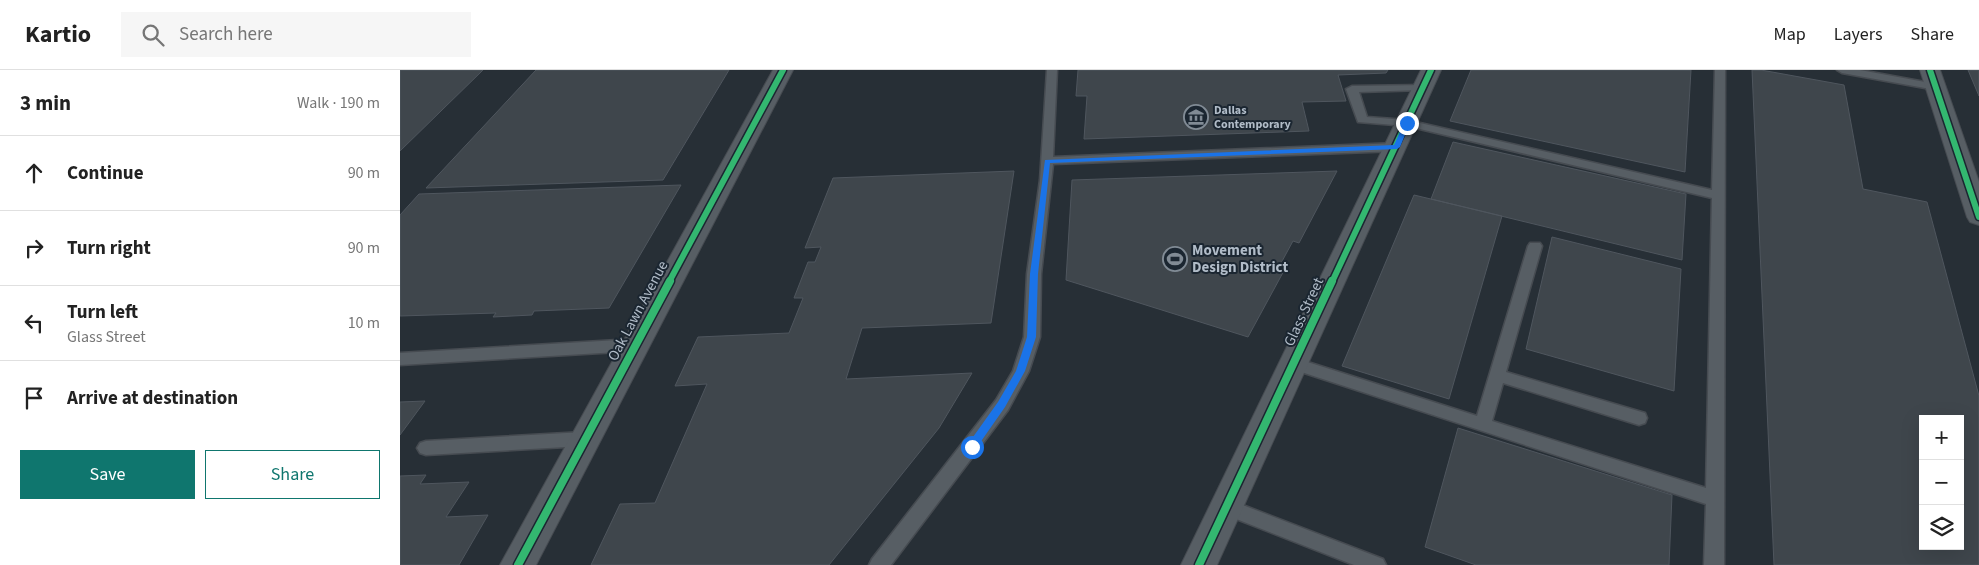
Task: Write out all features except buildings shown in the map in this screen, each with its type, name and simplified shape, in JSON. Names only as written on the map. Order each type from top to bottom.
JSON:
[{"type":"street","name":"Oak Lawn Avenue","points":[[518,565],[783,70]]},
{"type":"street","points":[[1933,78],[1979,216]]},
{"type":"street","name":"Glass Street","points":[[1199,565],[1295,364],[1427,79]]},
{"type":"lane","points":[[879,565],[972,447],[1002,405],[1021,371],[1032,337],[1034,274],[1047,161],[1052,70]]},
{"type":"lane","points":[[1714,565],[1720,70]]},
{"type":"lane","points":[[1842,70],[1933,78]]},
{"type":"lane","points":[[1427,79],[1352,89],[1362,120],[1402,135],[1718,195]]},
{"type":"lane","points":[[1047,161],[1402,135]]},
{"type":"lane","points":[[1483,423],[1534,246]]},
{"type":"lane","points":[[400,359],[635,345]]},
{"type":"lane","points":[[1295,364],[1715,499]]},
{"type":"lane","points":[[1497,375],[1639,418]]},
{"type":"lane","points":[[426,448],[584,439]]},
{"type":"lane","points":[[1227,507],[1376,565]]},
{"type":"cycle path","points":[[518,565],[783,70]]},
{"type":"cycle path","points":[[1199,565],[1431,70]]},
{"type":"cycle path","points":[[1930,70],[1979,217]]},
{"type":"place","name":"Dallas Contemporary","points":[[1196,117]]},
{"type":"place","name":"Movement Design District","points":[[1175,259]]},
{"type":"route","points":[[972,447],[1002,405],[1021,371],[1032,337],[1034,274],[1047,161],[1397,147],[1407,123]]}]
